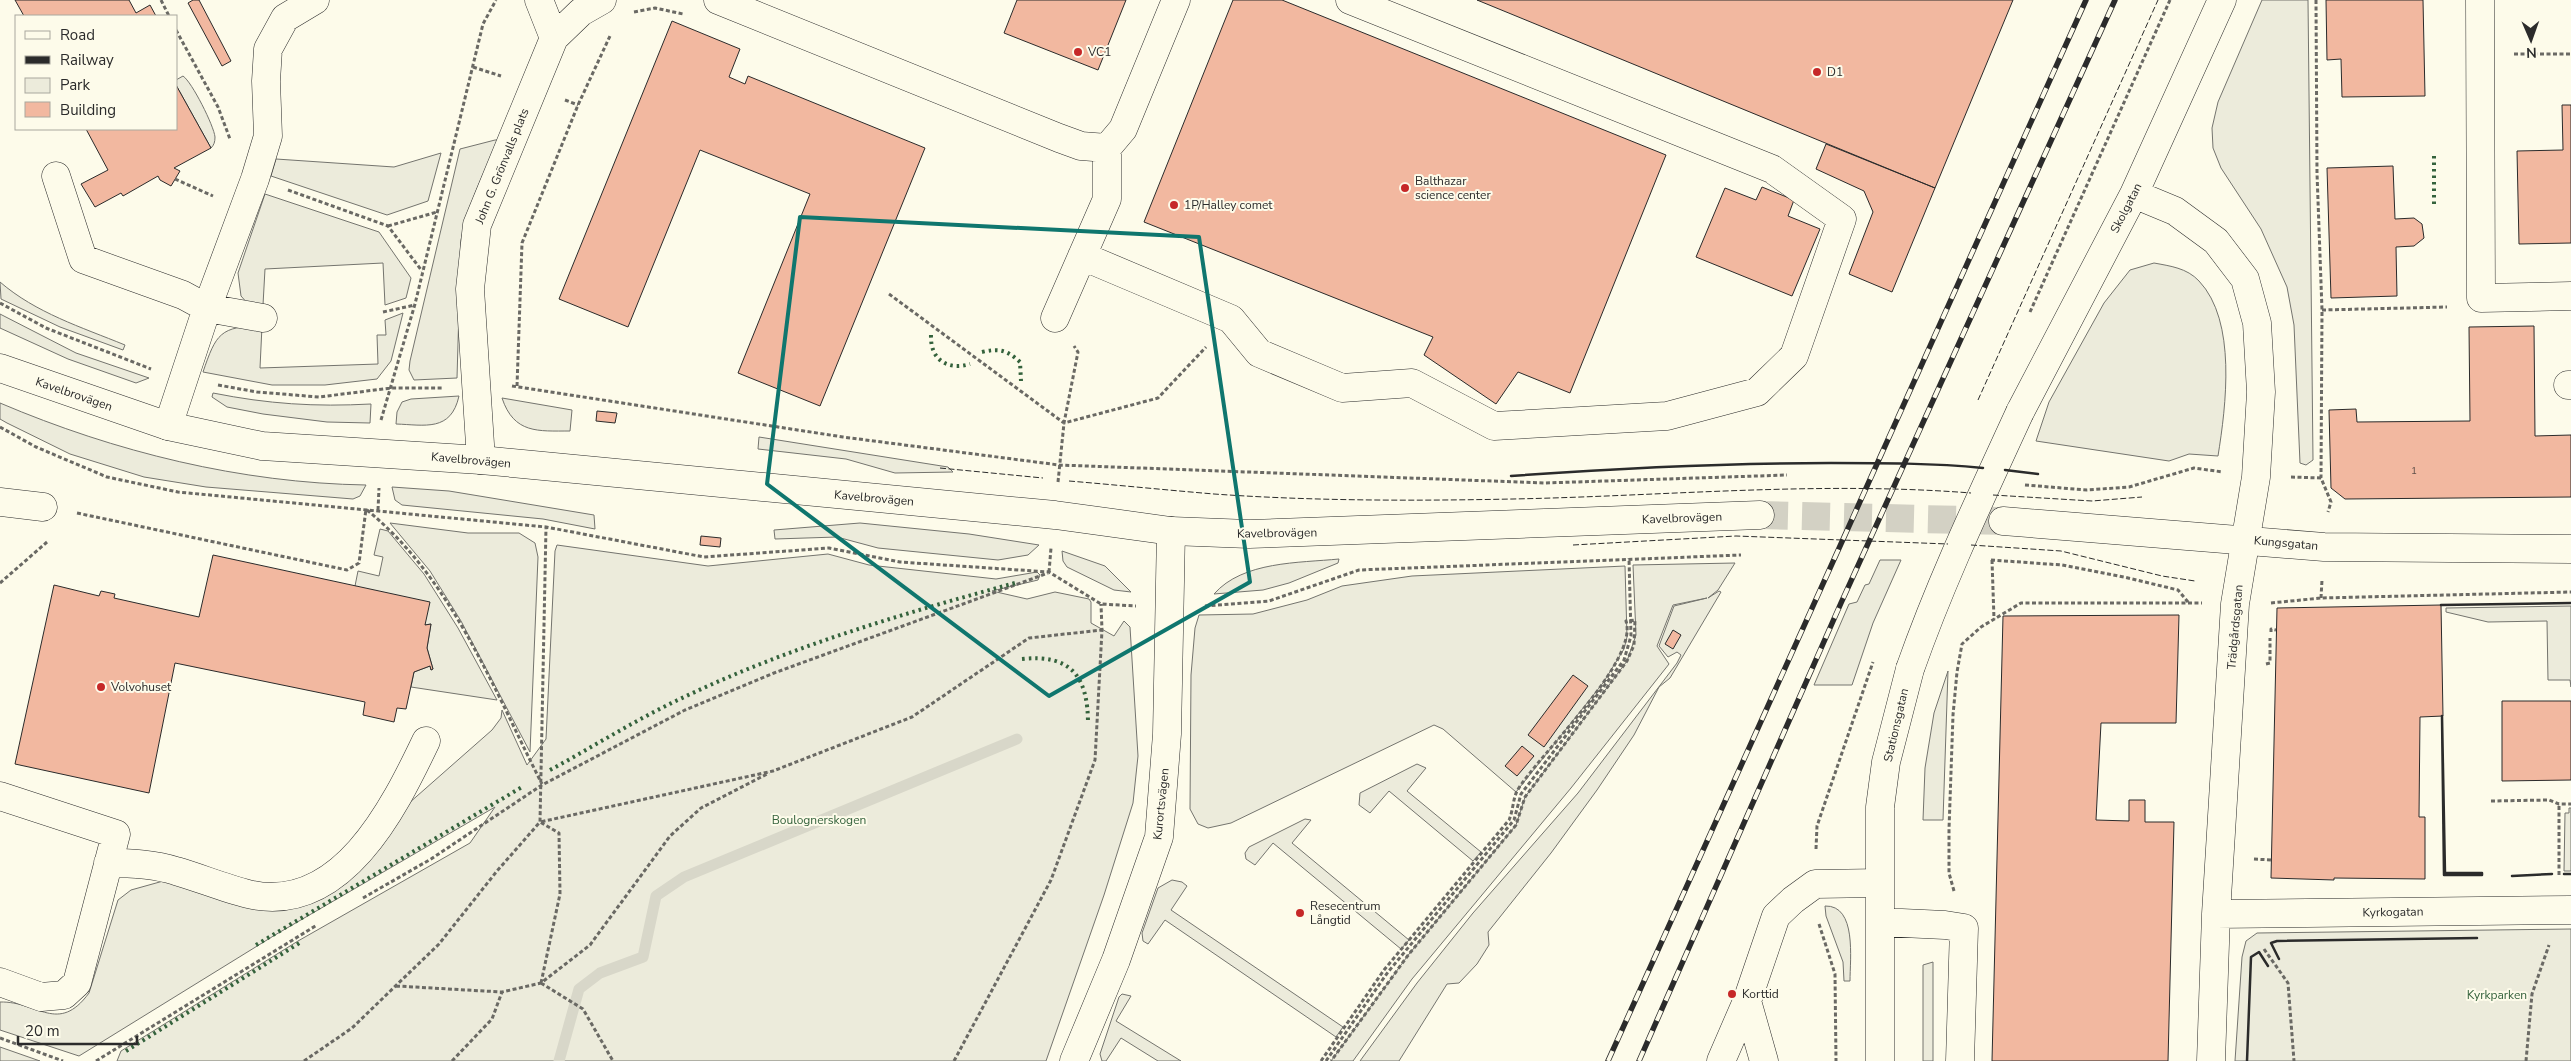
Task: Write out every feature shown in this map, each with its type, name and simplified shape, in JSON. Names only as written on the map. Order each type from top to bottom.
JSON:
[{"type":"street","points":[[168,426],[207,308],[255,179],[268,136],[266,81],[268,49],[285,18],[315,0]]},
{"type":"street","points":[[539,0],[554,38],[581,12],[602,0]]},
{"type":"street","points":[[718,0],[1059,138],[1081,146],[1107,148]]},
{"type":"street","points":[[1055,318],[1107,199],[1107,148],[1123,130],[1176,0]]},
{"type":"street","points":[[1082,256],[1231,319],[1259,353],[1334,385],[1342,388],[1412,383],[1494,426],[1667,416],[1758,392],[1794,356],[1842,219],[1772,169],[1350,0]]},
{"type":"street","name":"Skolgatan","points":[[2020,412],[2134,194],[2222,0]]},
{"type":"street","points":[[2480,0],[2481,298],[2571,296]]},
{"type":"street","name":"John G. Grönvalls plats","points":[[481,460],[470,289],[477,224],[554,38]]},
{"type":"street","points":[[56,176],[83,259],[183,295],[207,308],[263,318]]},
{"type":"street","name":"Trädgårdsgatan","points":[[2134,194],[2175,211],[2216,241],[2245,279],[2257,323],[2261,392],[2256,477],[2235,604],[2216,914],[2211,1061]]},
{"type":"street","name":"Kavelbrovägen","points":[[0,368],[168,426],[262,446],[481,460],[1056,515],[1171,531],[1249,534],[1760,515]]},
{"type":"street","name":"Stationsgatan","points":[[1880,1061],[1880,807],[1886,762],[1910,669],[1952,559],[2020,412]]},
{"type":"street","points":[[0,502],[43,507]]},
{"type":"street","name":"Kungsgatan","points":[[2002,521],[2324,547],[2571,549]]},
{"type":"street","name":"Kurortsvägen","points":[[1074,1061],[1116,960],[1160,837],[1167,734],[1171,531]]},
{"type":"street","points":[[108,864],[140,863],[175,870],[250,895],[280,897],[308,889],[334,875],[361,851],[382,825],[426,741]]},
{"type":"street","points":[[0,796],[116,834],[76,983],[64,995],[41,997],[0,982]]},
{"type":"street","points":[[1721,1061],[1747,1001],[1776,916],[1793,900],[1815,884],[1880,883]]},
{"type":"street","name":"Kyrkogatan","points":[[2216,914],[2571,910]]},
{"type":"street","points":[[1880,922],[1945,924],[1964,928],[1960,1061]]},
{"type":"street","points":[[1747,1001],[1764,1061]]},
{"type":"path","points":[[161,0],[168,15]]},
{"type":"path","points":[[381,421],[415,304],[483,24],[496,0]]},
{"type":"path","points":[[2029,315],[2170,0]]},
{"type":"path","points":[[2316,0],[2317,173],[2322,310],[2322,478],[2331,502],[2328,511]]},
{"type":"path","points":[[631,12],[655,8],[683,14]]},
{"type":"path","points":[[517,386],[522,243],[578,105],[613,30]]},
{"type":"path","points":[[178,38],[218,107],[232,144]]},
{"type":"path","points":[[2481,54],[2571,54]]},
{"type":"path","points":[[473,67],[506,78]]},
{"type":"path","points":[[572,102],[578,105]]},
{"type":"path","points":[[176,179],[218,198]]},
{"type":"path","points":[[287,190],[388,226],[422,271]]},
{"type":"path","points":[[388,226],[437,212]]},
{"type":"path","points":[[889,294],[1064,423]]},
{"type":"path","points":[[2322,310],[2456,306],[2481,298]]},
{"type":"path","points":[[0,303],[46,328],[153,370]]},
{"type":"path","points":[[383,312],[415,304]]},
{"type":"path","points":[[1055,318],[1078,352],[1064,423],[1058,482]]},
{"type":"path","points":[[1064,423],[1158,398],[1231,319]]},
{"type":"path","points":[[210,384],[257,392],[319,397],[391,388],[447,388]]},
{"type":"path","points":[[509,386],[843,437],[1059,465],[1545,483],[1787,475]]},
{"type":"path","points":[[0,427],[36,447],[116,479],[178,492],[546,527],[704,557],[829,548],[900,562],[1049,572],[1101,604],[1132,606]]},
{"type":"path","points":[[2020,484],[2087,490],[2129,487],[2194,468],[2211,470]]},
{"type":"path","points":[[2313,477],[2322,478]]},
{"type":"path","points":[[378,510],[379,487]]},
{"type":"path","points":[[43,507],[347,570],[359,563],[366,509]]},
{"type":"path","points":[[366,509],[388,528],[427,572],[469,640],[542,785]]},
{"type":"path","points":[[72,520],[80,514]]},
{"type":"path","points":[[540,822],[546,527]]},
{"type":"path","points":[[0,583],[50,540]]},
{"type":"path","points":[[1049,572],[1051,550]]},
{"type":"path","points":[[1205,606],[1269,602],[1360,570],[1741,555]]},
{"type":"path","points":[[1326,1061],[1388,972],[1514,820],[1521,794],[1624,660],[1631,636],[1629,558]]},
{"type":"path","points":[[1964,928],[1949,873],[1957,672],[1962,644],[1981,627],[2021,603],[2189,603],[2178,590],[2124,577],[2062,565],[1987,559]]},
{"type":"path","points":[[1992,560],[1994,620]]},
{"type":"path","points":[[356,902],[431,859],[542,785],[685,710],[774,674],[1049,572]]},
{"type":"path","points":[[2321,598],[2322,586]]},
{"type":"path","points":[[2266,604],[2321,598],[2571,592]]},
{"type":"path","points":[[954,1061],[1051,880],[1095,760],[1102,630],[1101,604]]},
{"type":"path","points":[[1321,1061],[1384,970],[1509,820],[1516,792],[1603,683],[1619,658],[1627,637],[1626,621],[1635,620],[1634,645],[1616,679],[1525,797],[1516,825],[1409,954],[1331,1061]]},
{"type":"path","points":[[2270,657],[2271,629],[2276,630]]},
{"type":"path","points":[[395,986],[502,992],[541,983],[590,945],[670,836],[701,808],[773,771],[912,717],[1029,638],[1102,630]]},
{"type":"path","points":[[1816,855],[1817,826],[1874,658]]},
{"type":"path","points":[[304,1061],[352,1028],[439,944],[496,871],[540,822],[773,771]]},
{"type":"path","points":[[2491,801],[2549,800],[2559,804],[2571,804]]},
{"type":"path","points":[[2559,804],[2559,881]]},
{"type":"path","points":[[540,822],[558,833],[560,894],[541,983]]},
{"type":"path","points":[[2259,860],[2271,860]]},
{"type":"path","points":[[1817,915],[1835,974],[1836,1061]]},
{"type":"path","points":[[96,1061],[324,921]]},
{"type":"path","points":[[2526,1061],[2532,994],[2550,943]]},
{"type":"path","points":[[2261,945],[2288,983],[2294,1061]]},
{"type":"path","points":[[541,983],[583,1009],[613,1061]]},
{"type":"path","points":[[452,1061],[492,1019],[502,992]]},
{"type":"path","points":[[0,1038],[63,1061]]},
{"type":"highlighted area","points":[[800,217],[1199,237],[1250,582],[1049,696],[767,484]]},
{"type":"green space","points":[[2262,0],[2308,0],[2313,460],[2306,465],[2300,463],[2294,325],[2287,287],[2261,229],[2221,168],[2213,148],[2212,128],[2218,102]]},
{"type":"green space","points":[[183,76],[187,80],[202,105],[214,131],[214,143],[211,148],[178,89],[178,79]]},
{"type":"green space","points":[[499,140],[472,201],[461,240],[457,378],[414,380],[409,370],[410,361],[460,149]]},
{"type":"green space","points":[[441,153],[428,201],[387,215],[271,176],[276,159],[394,167]]},
{"type":"green space","points":[[265,194],[379,232],[411,278],[406,298],[385,305],[383,263],[265,269],[263,305],[249,305],[241,296],[238,273]]},
{"type":"green space","points":[[2154,263],[2178,268],[2189,273],[2199,281],[2211,298],[2219,318],[2224,341],[2226,389],[2218,456],[2189,454],[2169,461],[2036,441],[2049,402],[2104,303],[2130,270]]},
{"type":"green space","points":[[0,282],[44,311],[125,345],[123,350],[60,327],[1,299]]},
{"type":"green space","points":[[403,313],[391,361],[377,379],[325,385],[272,385],[203,372],[216,341],[228,331],[248,326],[262,326],[260,368],[378,364],[377,335],[386,335],[385,320]]},
{"type":"green space","points":[[0,314],[76,353],[149,378],[136,383],[68,359],[0,328]]},
{"type":"green space","points":[[213,393],[292,404],[371,404],[370,423],[327,422],[263,414],[227,407],[212,397]]},
{"type":"green space","points":[[459,396],[450,416],[443,421],[427,425],[396,424],[397,412],[402,402],[411,399]]},
{"type":"green space","points":[[502,398],[572,410],[570,431],[548,431],[528,428],[513,418]]},
{"type":"green space","points":[[0,403],[88,436],[179,462],[272,478],[366,485],[360,496],[353,499],[206,487],[144,477],[70,454],[7,423],[0,419]]},
{"type":"green space","points":[[759,437],[948,467],[953,472],[895,473],[846,459],[758,449]]},
{"type":"green space","points":[[392,487],[449,491],[594,515],[595,529],[543,519],[402,505],[395,500]]},
{"type":"green space","points":[[390,523],[468,533],[519,533],[535,543],[538,557],[530,752],[461,621],[430,571]]},
{"type":"green space","points":[[860,523],[969,534],[1039,545],[1028,555],[998,560],[878,548],[837,537],[775,539],[774,530]]},
{"type":"green space","points":[[380,529],[388,531],[424,574],[458,628],[497,700],[411,687],[414,672],[430,666],[431,670],[433,669],[427,648],[431,624],[425,625],[355,586],[358,571],[379,576],[383,557],[374,555]]},
{"type":"green space","name":"Boulognerskogen","points":[[557,545],[708,566],[828,554],[869,565],[996,579],[1037,572],[1040,575],[1038,580],[992,591],[1027,599],[1055,592],[1089,599],[1091,602],[1091,623],[1114,636],[1124,621],[1130,627],[1138,756],[1133,803],[1104,895],[1046,1061],[117,1061],[121,1051],[298,941],[470,843],[495,807],[275,935],[79,1056],[0,1030],[0,1002],[13,1003],[57,1014],[67,1012],[78,1005],[89,993],[118,900],[131,890],[174,878],[281,905],[400,811],[492,730],[501,718],[502,710],[527,765],[546,739],[555,551]]},
{"type":"green space","points":[[1062,551],[1105,566],[1131,592],[1114,590],[1067,567],[1063,561]]},
{"type":"green space","points":[[1339,559],[1338,563],[1289,583],[1263,590],[1214,594],[1226,583],[1256,569],[1290,563]]},
{"type":"green space","points":[[1880,560],[1901,560],[1873,623],[1852,685],[1814,685],[1849,604],[1857,602],[1865,585],[1869,584]]},
{"type":"green space","points":[[1735,563],[1718,590],[1708,598],[1719,591],[1721,592],[1670,678],[1659,687],[1634,735],[1597,790],[1551,853],[1488,932],[1489,945],[1477,964],[1459,983],[1447,984],[1399,1061],[1360,1061],[1417,983],[1473,913],[1578,793],[1677,663],[1681,655],[1677,652],[1668,657],[1659,646],[1674,606],[1707,598],[1673,605],[1657,646],[1669,664],[1571,788],[1412,979],[1353,1061],[1331,1061],[1409,954],[1516,825],[1525,797],[1627,661],[1636,635],[1633,565]]},
{"type":"green space","points":[[1625,566],[1627,637],[1624,649],[1603,683],[1516,792],[1443,729],[1434,725],[1231,823],[1208,828],[1198,824],[1190,809],[1191,675],[1195,628],[1199,615],[1253,614],[1307,600],[1342,586],[1412,576]]},
{"type":"green space","points":[[2571,606],[2571,687],[2570,680],[2548,680],[2547,621],[2488,622],[2446,612],[2446,608]]},
{"type":"green space","points":[[1948,671],[1943,820],[1923,820],[1925,768],[1934,713]]},
{"type":"green space","points":[[1417,764],[1426,768],[1407,791],[1481,852],[1473,861],[1389,791],[1370,813],[1359,805],[1360,793]]},
{"type":"green space","points":[[2569,808],[2571,808],[2571,871],[2564,871],[2565,813],[2569,813]]},
{"type":"green space","points":[[1305,819],[1311,820],[1292,843],[1409,940],[1401,949],[1273,843],[1255,865],[1246,859],[1245,853],[1249,847]]},
{"type":"green space","points":[[1172,880],[1182,882],[1187,886],[1171,910],[1343,1027],[1336,1037],[1165,920],[1148,944],[1143,941],[1142,933],[1158,888]]},
{"type":"green space","points":[[1825,906],[1835,908],[1842,914],[1847,923],[1851,947],[1850,981],[1844,981],[1843,962],[1826,916]]},
{"type":"green space","name":"Kyrkparken","points":[[2571,929],[2571,1061],[2235,1061],[2242,957],[2246,941],[2257,933]]},
{"type":"green space","points":[[1933,962],[1933,1061],[1923,1061],[1923,965]]},
{"type":"green space","points":[[1122,994],[1131,996],[1116,1021],[1181,1061],[1158,1061],[1121,1038],[1106,1061],[1102,1061],[1100,1054],[1119,997]]},
{"type":"green space","points":[[0,1047],[40,1061],[0,1061]]},
{"type":"building","points":[[15,0],[129,0],[136,13],[150,5],[155,15],[23,15]]},
{"type":"building","points":[[193,0],[199,0],[231,61],[222,66],[188,3]]},
{"type":"building","name":"VC1","points":[[1017,0],[1126,0],[1098,70],[1004,33]]},
{"type":"building","name":"Balthazar science center","points":[[1233,0],[1282,0],[1666,155],[1570,393],[1518,372],[1496,404],[1424,355],[1433,337],[1144,222]]},
{"type":"building","name":"D1","points":[[1477,0],[2013,0],[1935,188]]},
{"type":"building","points":[[2326,0],[2423,0],[2425,96],[2342,97],[2341,59],[2327,60]]},
{"type":"building","points":[[672,21],[740,49],[729,77],[745,84],[748,76],[925,148],[820,406],[738,373],[810,194],[700,150],[628,327],[559,299]]},
{"type":"building","points":[[178,89],[211,148],[174,168],[180,171],[171,186],[160,180],[158,176],[123,196],[121,193],[95,207],[81,184],[108,170],[87,130],[178,130]]},
{"type":"building","points":[[2562,105],[2571,105],[2571,243],[2519,244],[2517,151],[2563,150]]},
{"type":"building","points":[[1826,144],[1935,188],[1892,292],[1849,274],[1873,212],[1864,191],[1816,169]]},
{"type":"building","points":[[2393,166],[2395,219],[2414,218],[2422,224],[2424,238],[2414,246],[2396,247],[2397,296],[2331,298],[2327,168]]},
{"type":"building","points":[[1762,187],[1794,200],[1788,216],[1820,229],[1792,296],[1696,257],[1725,188],[1756,200]]},
{"type":"building","points":[[2534,326],[2535,436],[2571,435],[2571,497],[2345,499],[2331,488],[2329,410],[2356,409],[2357,422],[2470,421],[2469,327]]},
{"type":"building","points":[[597,411],[617,413],[615,423],[596,421]]},
{"type":"building","points":[[701,536],[721,538],[720,547],[700,545]]},
{"type":"building","name":"Volvohuset","points":[[213,555],[430,602],[425,625],[431,624],[427,648],[433,669],[431,670],[430,666],[414,672],[406,709],[397,708],[394,722],[363,715],[365,702],[175,663],[149,793],[15,764],[54,585],[99,596],[101,591],[115,594],[114,598],[199,617]]},
{"type":"building","points":[[2441,605],[2443,716],[2420,717],[2419,817],[2425,817],[2425,879],[2334,878],[2334,880],[2271,878],[2277,608]]},
{"type":"building","points":[[2179,615],[2176,723],[2101,723],[2096,820],[2129,821],[2129,800],[2145,800],[2145,822],[2174,822],[2168,1061],[1992,1061],[2003,616]]},
{"type":"building","points":[[1673,630],[1681,635],[1673,649],[1665,644]]},
{"type":"building","points":[[1573,675],[1588,686],[1544,747],[1528,735]]},
{"type":"building","points":[[2502,701],[2571,701],[2571,780],[2502,781]]},
{"type":"building","points":[[1522,746],[1534,756],[1517,776],[1505,766]]},
{"type":"waterway","points":[[559,1061],[579,989],[600,973],[643,957],[656,896],[684,877],[1017,739]]},
{"type":"tunnel","points":[[1760,515],[2003,521]]},
{"type":"railway","points":[[1608,1061],[2086,0]]},
{"type":"railway","points":[[1639,1061],[1841,603],[2115,0]]},
{"type":"hedge","points":[[2434,156],[2434,204]]},
{"type":"hedge","points":[[931,335],[933,351],[942,361],[954,366],[970,364]]},
{"type":"hedge","points":[[982,352],[1002,351],[1015,358],[1020,362],[1021,381]]},
{"type":"hedge","points":[[550,770],[663,707],[761,664],[887,620],[1015,583]]},
{"type":"hedge","points":[[1022,659],[1039,658],[1053,660],[1073,672],[1080,681],[1085,693],[1088,724]]},
{"type":"hedge","points":[[256,945],[522,787]]},
{"type":"hedge","points":[[126,1051],[301,942]]},
{"type":"fence","points":[[1978,400],[2158,0]]},
{"type":"fence","points":[[940,468],[1043,478]]},
{"type":"fence","points":[[1069,481],[1214,494],[1363,500],[1513,499],[1742,490],[1856,488],[1971,493]]},
{"type":"fence","points":[[1993,495],[2092,501],[2142,497]]},
{"type":"fence","points":[[1573,545],[1736,536],[1948,544]]},
{"type":"fence","points":[[1971,545],[2061,551],[2162,576],[2195,581]]},
{"type":"fence","points":[[2442,716],[2444,875]]},
{"type":"wall","points":[[1511,476],[1631,468],[1751,464],[1888,463],[1983,468]]},
{"type":"wall","points":[[2005,470],[2038,474]]},
{"type":"wall","points":[[2441,605],[2571,603]]},
{"type":"wall","points":[[2442,716],[2445,873],[2482,873],[2482,875],[2444,875],[2442,716]]},
{"type":"wall","points":[[2512,876],[2552,874]]},
{"type":"wall","points":[[2564,874],[2571,874]]},
{"type":"wall","points":[[2279,959],[2271,943],[2277,941],[2477,938]]},
{"type":"wall","points":[[2247,1061],[2251,957],[2259,952],[2268,966]]},
{"type":"place","name":"VC1","points":[[1078,52]]},
{"type":"place","name":"D1","points":[[1817,72]]},
{"type":"place","name":"Balthazar science center","points":[[1405,188]]},
{"type":"place","name":"1P/Halley comet","points":[[1174,205]]},
{"type":"place","name":"Volvohuset","points":[[101,687]]},
{"type":"place","name":"Resecentrum Långtid","points":[[1300,913]]},
{"type":"place","name":"Korttid","points":[[1732,994]]}]
